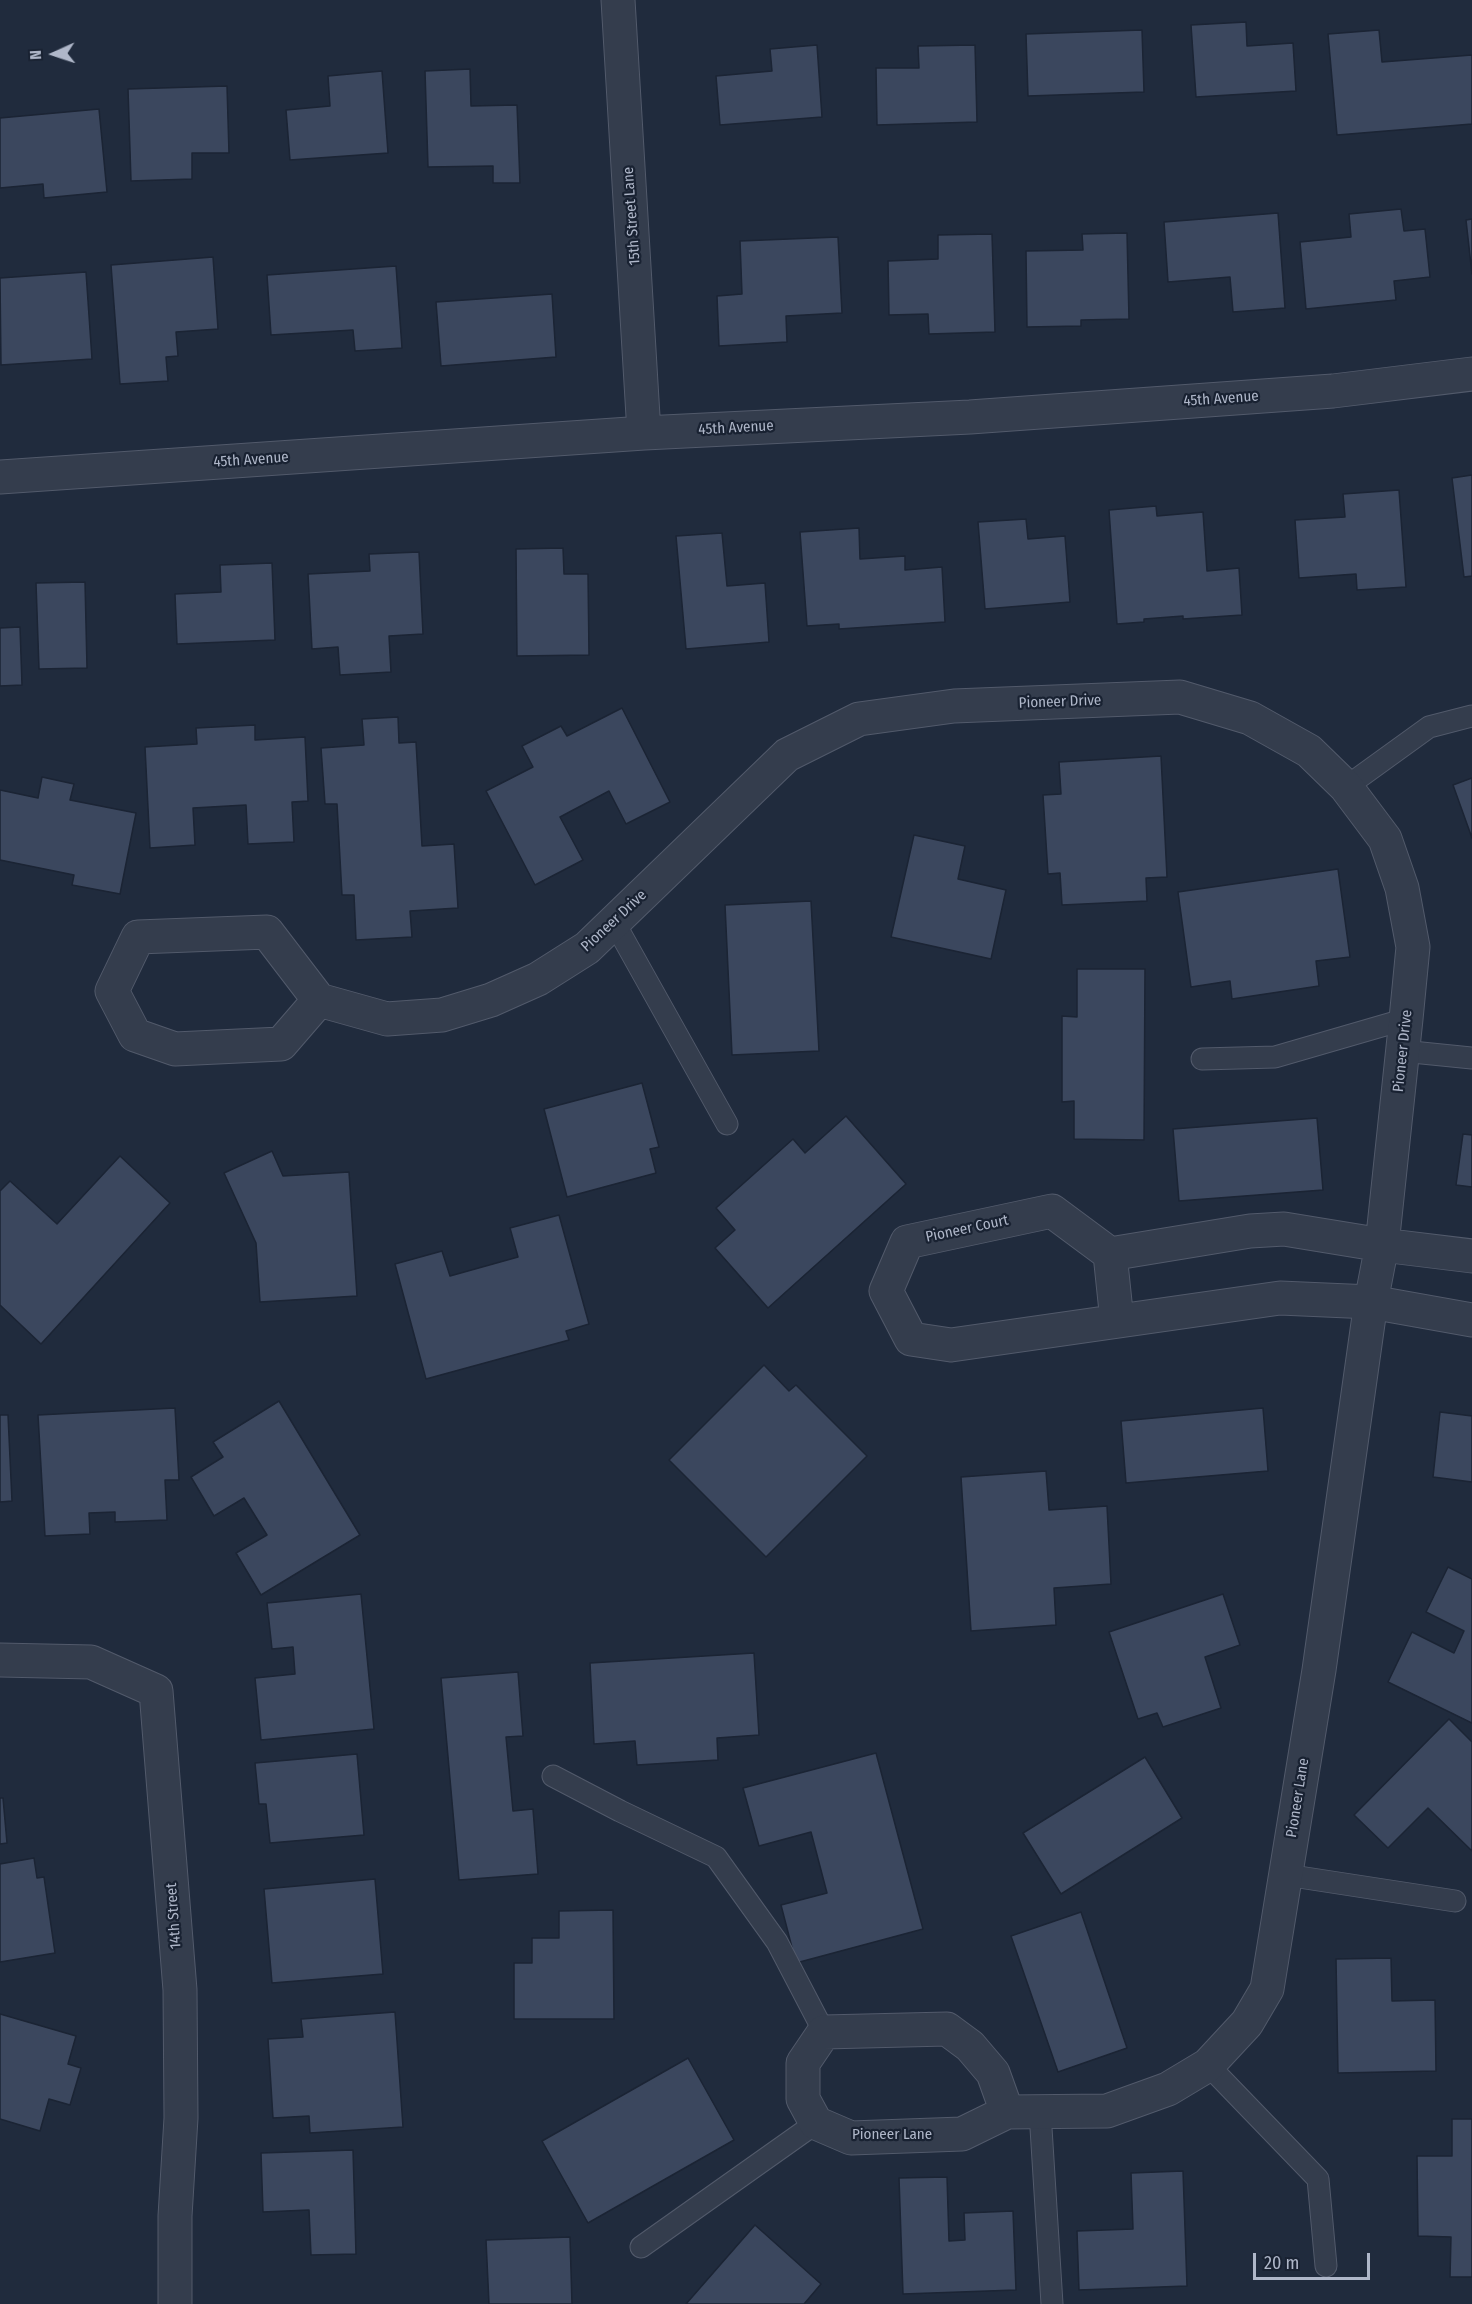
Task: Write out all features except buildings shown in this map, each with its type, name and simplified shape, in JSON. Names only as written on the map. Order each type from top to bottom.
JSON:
[{"type":"street","name":"15th Street Lane","points":[[618,0],[644,433]]},
{"type":"street","name":"45th Avenue","points":[[0,477],[644,433],[970,417],[1322,392],[1472,374]]},
{"type":"street","name":"Pioneer Drive","points":[[319,1000],[387,1018],[442,1015],[491,1000],[538,979],[587,948],[787,755],[859,719],[954,706],[1179,697],[1250,718],[1309,751],[1346,787],[1385,839],[1402,888],[1413,947],[1382,1245],[1371,1302]]},
{"type":"street","points":[[267,932],[319,1000],[281,1044],[175,1050],[135,1035],[112,991],[138,936],[267,932]]},
{"type":"street","name":"Pioneer Court","points":[[1110,1254],[1052,1210],[907,1242],[886,1291],[911,1339],[951,1345],[1280,1298],[1371,1302],[1472,1320]]},
{"type":"street","points":[[1116,1321],[1110,1254],[1284,1229],[1382,1245],[1472,1256]]},
{"type":"street","name":"Pioneer Lane","points":[[816,2123],[851,2138],[962,2134],[1007,2112],[1107,2111],[1168,2089],[1208,2065],[1247,2023],[1267,1989],[1321,1658],[1371,1302]]},
{"type":"street","name":"14th Street","points":[[0,1660],[91,1662],[156,1691],[180,1990],[181,2118],[175,2216],[176,2304]]},
{"type":"street","points":[[816,2123],[803,2099],[803,2063],[824,2032],[947,2029],[970,2046],[993,2073],[1007,2112]]},
{"type":"lane","points":[[1346,787],[1429,727],[1472,716]]},
{"type":"lane","points":[[614,922],[727,1124]]},
{"type":"lane","points":[[1202,1059],[1275,1057],[1404,1035],[1472,1058]]},
{"type":"lane","points":[[553,1776],[716,1857],[777,1942],[824,2032]]},
{"type":"lane","points":[[1286,1875],[1455,1901]]},
{"type":"lane","points":[[1208,2065],[1318,2179],[1326,2266]]},
{"type":"lane","points":[[1040,2112],[1052,2304]]},
{"type":"lane","points":[[641,2247],[816,2123]]}]
